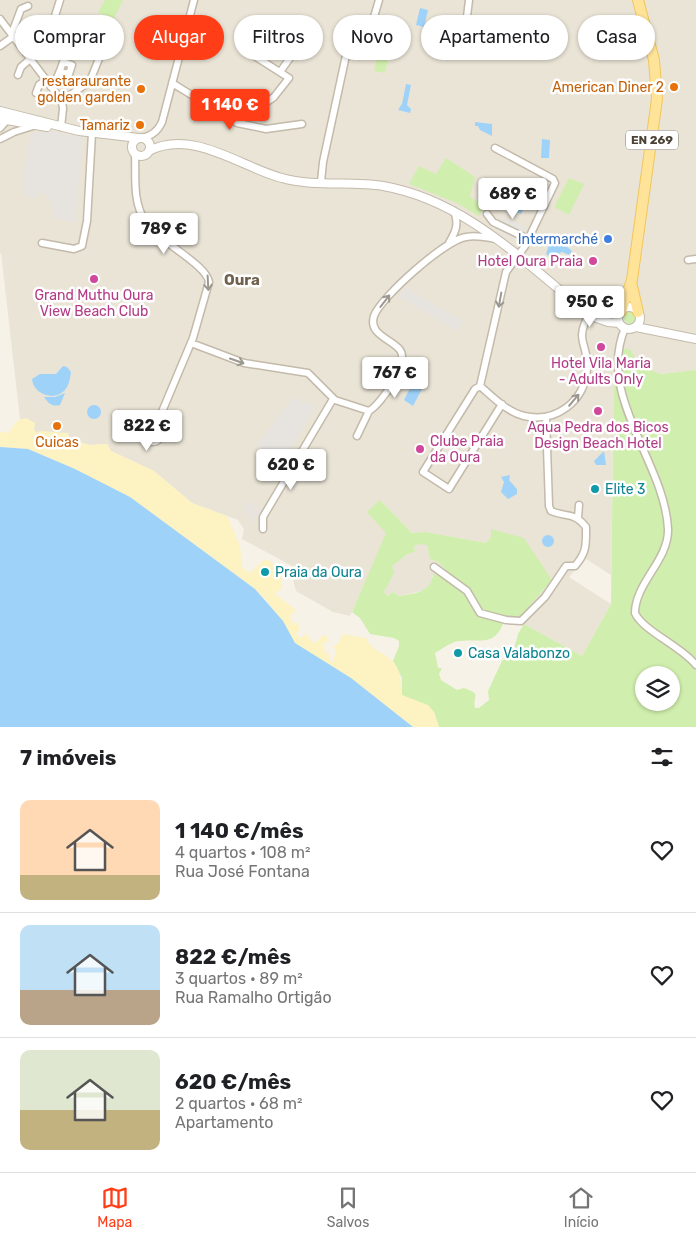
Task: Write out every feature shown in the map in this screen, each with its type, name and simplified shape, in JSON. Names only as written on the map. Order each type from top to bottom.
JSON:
[{"type":"main road","name":"EN 269","points":[[638,0],[654,60],[658,99],[632,280],[632,296],[639,314]]},
{"type":"main road","name":"EN 269","points":[[620,312],[632,280]]},
{"type":"street","points":[[56,15],[60,0]]},
{"type":"street","points":[[156,426],[196,330],[208,291],[208,276],[204,270],[175,250],[146,223],[138,204],[133,142],[143,140],[159,129],[194,0]]},
{"type":"street","points":[[375,15],[379,0]]},
{"type":"street","points":[[466,15],[468,0]]},
{"type":"street","points":[[0,46],[13,35],[21,9],[28,6]]},
{"type":"street","points":[[0,19],[15,38]]},
{"type":"street","points":[[18,75],[21,67],[29,60]]},
{"type":"street","points":[[31,60],[62,101],[64,108],[61,127]]},
{"type":"street","points":[[62,101],[90,81],[98,60]]},
{"type":"street","points":[[237,123],[274,97],[289,78],[261,60]]},
{"type":"street","points":[[280,72],[288,60]]},
{"type":"street","points":[[321,182],[323,162],[345,60]]},
{"type":"street","points":[[51,87],[60,72]]},
{"type":"street","points":[[36,93],[39,85],[46,80]]},
{"type":"street","points":[[172,82],[237,123],[266,129],[302,124]]},
{"type":"street","points":[[0,111],[35,124]]},
{"type":"street","points":[[4,121],[61,127],[108,136],[143,140],[162,146]]},
{"type":"street","points":[[4,121],[14,132]]},
{"type":"street","points":[[0,139],[35,124]]},
{"type":"street","points":[[42,243],[74,249],[82,246],[87,221],[92,133]]},
{"type":"street","points":[[108,136],[144,156],[149,151],[170,144],[204,148],[229,155],[282,178],[321,182],[354,182],[385,187],[419,196],[454,211],[496,240],[590,315],[622,326],[696,339]]},
{"type":"street","points":[[143,140],[149,151]]},
{"type":"street","points":[[495,148],[553,179],[555,183],[528,239],[506,272],[480,386],[475,389],[423,472],[449,489],[502,404]]},
{"type":"street","points":[[449,244],[457,229],[454,211]]},
{"type":"street","points":[[488,214],[493,222],[528,239]]},
{"type":"street","points":[[357,436],[370,411],[384,397],[401,366],[403,357],[401,350],[379,335],[374,326],[374,317],[391,294],[427,260],[449,244],[465,237],[496,240]]},
{"type":"street","points":[[688,260],[696,259]]},
{"type":"street","points":[[574,302],[584,310],[595,314],[620,312],[630,307],[659,332]]},
{"type":"street","points":[[620,312],[622,326],[617,369],[636,434],[659,486],[668,532],[665,547],[638,598],[635,613],[643,623],[694,658],[696,665]]},
{"type":"street","points":[[636,327],[639,314]]},
{"type":"street","points":[[480,386],[502,404],[524,416],[546,418],[569,407],[583,388],[588,368],[580,335],[590,315]]},
{"type":"street","points":[[191,343],[244,364],[308,373],[319,382],[333,399],[370,411]]},
{"type":"street","points":[[263,529],[263,517],[333,399]]},
{"type":"street","points":[[434,567],[467,590],[480,613],[506,620],[521,621],[545,596],[566,566],[575,566],[585,553],[586,527],[578,518],[567,513],[551,511],[549,506],[546,418]]},
{"type":"street","points":[[578,518],[579,505]]},
{"type":"shaded area","points":[[0,0],[696,0],[696,370],[661,374],[638,366],[631,354],[614,365],[611,575],[586,559],[569,577],[611,604],[582,656],[524,624],[519,618],[552,580],[491,529],[491,537],[486,543],[426,532],[412,533],[380,500],[387,533],[350,616],[333,612],[296,591],[291,572],[294,567],[242,539],[244,529],[238,520],[192,503],[154,471],[111,451],[107,444],[89,445],[69,438],[68,434],[36,433],[34,429],[35,423],[26,419],[20,419],[0,254]]},
{"type":"shaded area","points":[[51,131],[83,137],[75,222],[52,218],[54,211],[49,197],[41,192],[35,199],[23,194],[22,182],[31,133]]},
{"type":"shaded area","points":[[500,216],[526,227],[524,232],[498,221]]},
{"type":"shaded area","points":[[490,223],[522,238],[520,242],[497,232],[498,229],[489,226]]},
{"type":"shaded area","points":[[405,287],[463,321],[457,331],[399,297]]},
{"type":"shaded area","points":[[293,398],[315,406],[280,468],[257,445]]},
{"type":"shaded area","points":[[249,501],[262,509],[253,523],[243,511]]},
{"type":"shaded area","points":[[418,544],[427,544],[430,559],[438,562],[452,576],[451,580],[432,575],[432,584],[426,590],[400,596],[392,592],[388,596],[384,592],[392,575],[391,566],[415,551],[413,548]]},
{"type":"green space","points":[[105,0],[123,0],[116,15],[104,15],[98,12]]},
{"type":"green space","points":[[377,60],[388,60],[385,73],[374,71]]},
{"type":"green space","points":[[446,158],[475,177],[470,197],[485,206],[479,216],[457,203],[409,184],[419,166],[436,174]]},
{"type":"green space","points":[[569,178],[584,184],[569,215],[554,207]]},
{"type":"green space","points":[[628,312],[632,312],[636,318],[632,324],[628,324],[624,320],[624,316]]},
{"type":"green space","points":[[618,347],[631,350],[639,366],[661,374],[696,370],[696,727],[439,727],[434,712],[402,695],[402,678],[393,661],[399,641],[394,638],[370,634],[360,618],[352,612],[386,533],[367,512],[380,500],[412,533],[426,532],[486,543],[491,537],[491,529],[524,538],[552,580],[519,618],[506,616],[494,637],[483,640],[457,641],[435,653],[438,668],[442,668],[439,674],[441,680],[457,690],[464,688],[473,692],[476,696],[475,708],[479,708],[489,700],[488,691],[502,661],[513,653],[518,634],[524,624],[582,656],[611,604],[614,365]],"holes":[[[418,544],[427,545],[430,559],[438,562],[452,576],[452,579],[433,574],[432,580],[426,589],[417,593],[400,596],[392,592],[388,596],[384,592],[394,573],[392,566],[406,555],[416,551],[413,548]]]},
{"type":"sand","name":"Praia da Oura","points":[[26,418],[35,423],[34,429],[36,433],[39,431],[68,433],[69,438],[89,445],[107,444],[111,451],[154,471],[192,503],[227,516],[240,546],[242,567],[250,573],[265,559],[271,562],[282,575],[282,588],[275,594],[296,610],[290,616],[292,622],[298,624],[300,629],[296,634],[300,638],[307,634],[312,642],[317,642],[323,635],[327,636],[327,642],[322,644],[325,648],[323,652],[328,652],[330,661],[333,662],[336,650],[333,647],[338,643],[343,634],[366,638],[371,646],[395,664],[400,676],[402,695],[428,705],[434,712],[439,727],[413,727],[351,678],[295,643],[268,602],[255,589],[130,497],[75,469],[28,449],[0,447],[0,432],[8,433],[17,421]]},
{"type":"water","points":[[420,8],[428,10],[427,15],[421,15],[421,26],[416,25]]},
{"type":"water","points":[[406,84],[411,85],[407,105],[411,109],[410,113],[398,110],[402,104]]},
{"type":"water","points":[[475,122],[492,124],[492,136],[480,130],[478,126],[475,126]]},
{"type":"water","points":[[542,139],[550,140],[549,158],[541,158]]},
{"type":"water","points":[[517,198],[527,202],[521,214],[515,211],[517,205],[514,203]]},
{"type":"water","points":[[564,244],[572,251],[569,255],[562,252],[551,258],[546,254],[549,245]]},
{"type":"water","points":[[63,366],[67,367],[71,372],[70,380],[64,391],[54,396],[39,392],[32,379],[40,374],[56,374]]},
{"type":"water","points":[[411,370],[423,377],[420,383],[424,385],[413,406],[404,400],[411,386],[404,382]]},
{"type":"water","points":[[65,393],[60,405],[55,406],[44,397],[55,397]]},
{"type":"water","points":[[94,405],[99,407],[101,412],[99,417],[94,419],[89,417],[87,412],[89,407]]},
{"type":"water","points":[[0,447],[28,449],[75,469],[130,497],[255,589],[283,621],[295,643],[351,678],[413,727],[0,727]]},
{"type":"water","points":[[604,451],[606,465],[596,465],[594,461]]},
{"type":"water","points":[[510,475],[509,480],[517,489],[517,494],[508,499],[501,492],[504,482],[501,477]]},
{"type":"water","points":[[546,535],[550,535],[554,541],[550,547],[546,547],[542,543],[542,539]]},
{"type":"place","name":"American Diner 2","points":[[674,87]]},
{"type":"place","name":"restaraurante golden garden","points":[[141,89]]},
{"type":"place","name":"Tamariz","points":[[140,125]]},
{"type":"place","name":"Intermarché","points":[[608,239]]},
{"type":"place","name":"Hotel Oura Praia","points":[[593,261]]},
{"type":"place","name":"Grand Muthu Oura View Beach Club","points":[[94,279]]},
{"type":"place","name":"Hotel Vila Maria - Adults Only","points":[[601,347]]},
{"type":"place","name":"Aqua Pedra dos Bicos Design Beach Hotel","points":[[598,411]]},
{"type":"place","name":"Cuicas","points":[[57,426]]},
{"type":"place","name":"Clube Praia da Oura","points":[[420,449]]},
{"type":"place","name":"Elite 3","points":[[595,489]]},
{"type":"place","name":"Praia da Oura","points":[[265,572]]},
{"type":"place","name":"Casa Valabonzo","points":[[458,653]]},
{"type":"district","name":"Oura","points":[[242,280]]}]
